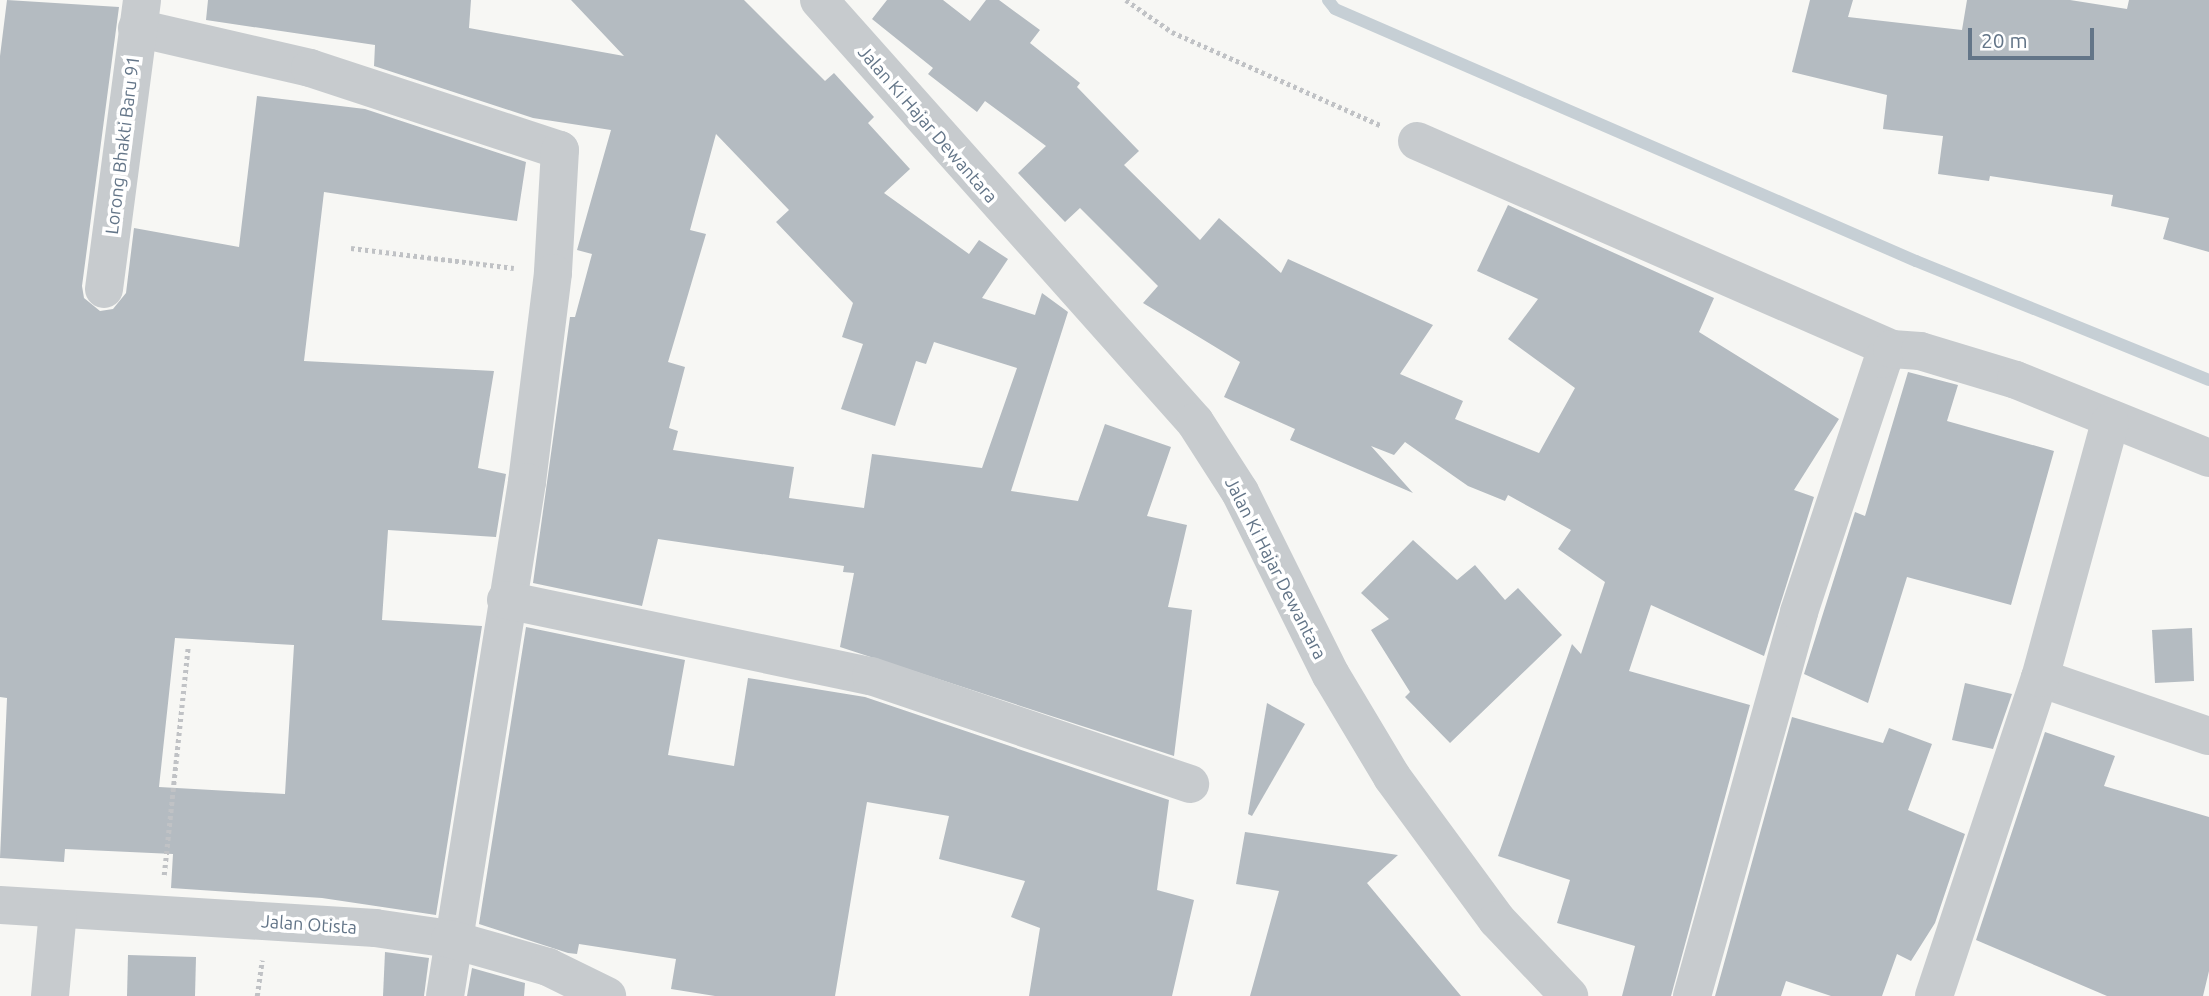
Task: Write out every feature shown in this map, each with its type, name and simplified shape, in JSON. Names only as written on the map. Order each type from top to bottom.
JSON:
[{"type":"street","name":"Jalan Ki Hajar Dewantara","points":[[819,0],[1195,422],[1240,492],[1331,675],[1392,777],[1497,920],[1569,996]]},
{"type":"street","points":[[140,14],[552,145],[562,165],[553,273],[471,855],[450,939],[445,996]]},
{"type":"street","name":"Lorong Bhakti Baru 91","points":[[104,289],[140,14]]},
{"type":"street","points":[[1417,141],[1892,349],[1920,351],[2017,380],[2110,422],[2209,458]]},
{"type":"street","points":[[1692,996],[1799,612],[1883,359],[1892,349]]},
{"type":"street","points":[[1934,996],[2040,678],[2110,422]]},
{"type":"street","points":[[506,600],[871,676],[1190,783]]},
{"type":"street","points":[[2040,678],[2208,736]]},
{"type":"street","name":"Jalan Otista","points":[[0,905],[58,912],[160,914],[450,939],[548,967],[607,996]]},
{"type":"street","points":[[50,996],[58,912]]},
{"type":"path","points":[[1126,0],[1172,32],[1417,141]]},
{"type":"path","points":[[351,248],[553,273]]},
{"type":"path","points":[[160,914],[188,649]]},
{"type":"building","points":[[7,0],[119,7],[82,286],[84,298],[100,311],[113,309],[126,293],[134,228],[239,247],[257,96],[365,109],[526,162],[517,221],[324,192],[304,361],[494,371],[478,468],[506,474],[496,537],[388,530],[382,620],[482,626],[436,915],[322,898],[171,888],[173,854],[65,849],[64,862],[0,858],[7,698],[0,697],[0,56]],"holes":[[[175,638],[294,645],[285,794],[159,787]]]},
{"type":"building","points":[[208,0],[471,0],[469,28],[624,56],[571,0],[744,0],[825,81],[834,73],[874,117],[868,123],[910,169],[884,193],[969,254],[979,240],[1008,259],[982,298],[1035,315],[1042,293],[1068,312],[1011,491],[1078,501],[1105,424],[1171,447],[1147,516],[1187,525],[1168,607],[1192,610],[1174,756],[840,647],[854,573],[843,572],[844,566],[658,539],[642,606],[533,583],[570,317],[575,317],[592,254],[577,250],[611,130],[533,118],[374,66],[375,45],[206,20]],"holes":[[[716,134],[789,210],[776,222],[853,303],[842,337],[863,344],[841,409],[895,426],[916,361],[926,364],[934,342],[1017,368],[982,468],[872,454],[864,508],[789,498],[794,467],[673,450],[678,431],[669,428],[685,367],[668,362],[706,234],[690,230]]]},
{"type":"building","points":[[887,0],[943,0],[970,21],[986,0],[999,0],[1040,30],[1030,43],[1080,83],[1077,87],[1139,151],[1124,165],[1200,240],[1219,218],[1281,273],[1288,259],[1433,325],[1400,374],[1463,401],[1455,419],[1539,453],[1575,388],[1508,339],[1538,299],[1477,271],[1508,205],[1714,298],[1699,332],[1839,419],[1794,490],[1814,497],[1764,656],[1651,605],[1629,671],[1750,705],[1671,996],[1622,996],[1635,946],[1557,923],[1570,880],[1498,856],[1572,644],[1581,654],[1605,582],[1558,549],[1571,530],[1508,495],[1505,501],[1468,486],[1405,442],[1394,455],[1371,446],[1413,493],[1290,440],[1295,429],[1224,397],[1240,362],[1143,303],[1158,286],[1080,208],[1065,222],[1018,173],[1046,146],[985,101],[977,112],[928,74],[933,68],[872,19]]},
{"type":"building","points":[[1810,0],[1853,0],[1848,17],[1962,30],[1967,0],[2070,0],[2127,9],[2129,0],[2209,0],[2209,252],[2163,239],[2169,218],[2111,206],[2113,195],[1990,176],[1989,181],[1938,174],[1943,136],[1883,129],[1887,95],[1792,72]]},
{"type":"building","points":[[1908,372],[1958,385],[1947,421],[2054,451],[2011,605],[1907,577],[1868,703],[1804,674],[1855,512],[1865,516]]},
{"type":"building","points":[[1413,540],[1457,580],[1475,565],[1505,600],[1518,588],[1562,635],[1450,743],[1405,697],[1410,692],[1371,630],[1389,619],[1361,593]]},
{"type":"building","points":[[526,627],[685,660],[668,755],[734,766],[748,678],[865,697],[1169,800],[1157,890],[1194,900],[1172,996],[1029,996],[1040,928],[1011,917],[1025,881],[939,859],[949,816],[867,802],[835,996],[715,996],[671,989],[676,959],[579,944],[577,954],[568,953],[479,924]]},
{"type":"building","points":[[2192,628],[2194,681],[2155,683],[2152,630]]},
{"type":"building","points":[[1965,683],[2012,694],[1993,749],[1952,740]]},
{"type":"building","points":[[1267,703],[1305,724],[1252,816],[1248,814]]},
{"type":"building","points":[[1792,717],[1883,743],[1889,728],[1932,744],[1908,810],[1965,834],[1935,923],[1911,961],[1897,954],[1882,996],[1831,996],[1786,981],[1781,996],[1715,996]]},
{"type":"building","points":[[2045,732],[2115,756],[2104,786],[2209,817],[2209,971],[2203,996],[2107,996],[1976,940]]},
{"type":"building","points":[[1245,832],[1398,855],[1367,883],[1461,996],[1250,996],[1279,891],[1236,884]]},
{"type":"building","points":[[385,952],[429,958],[424,996],[383,996]]},
{"type":"building","points":[[128,955],[196,957],[195,996],[127,996]]},
{"type":"building","points":[[472,968],[525,983],[524,996],[467,996]]},
{"type":"waterway","points":[[1328,0],[1335,9],[1916,261],[2209,380]]}]
